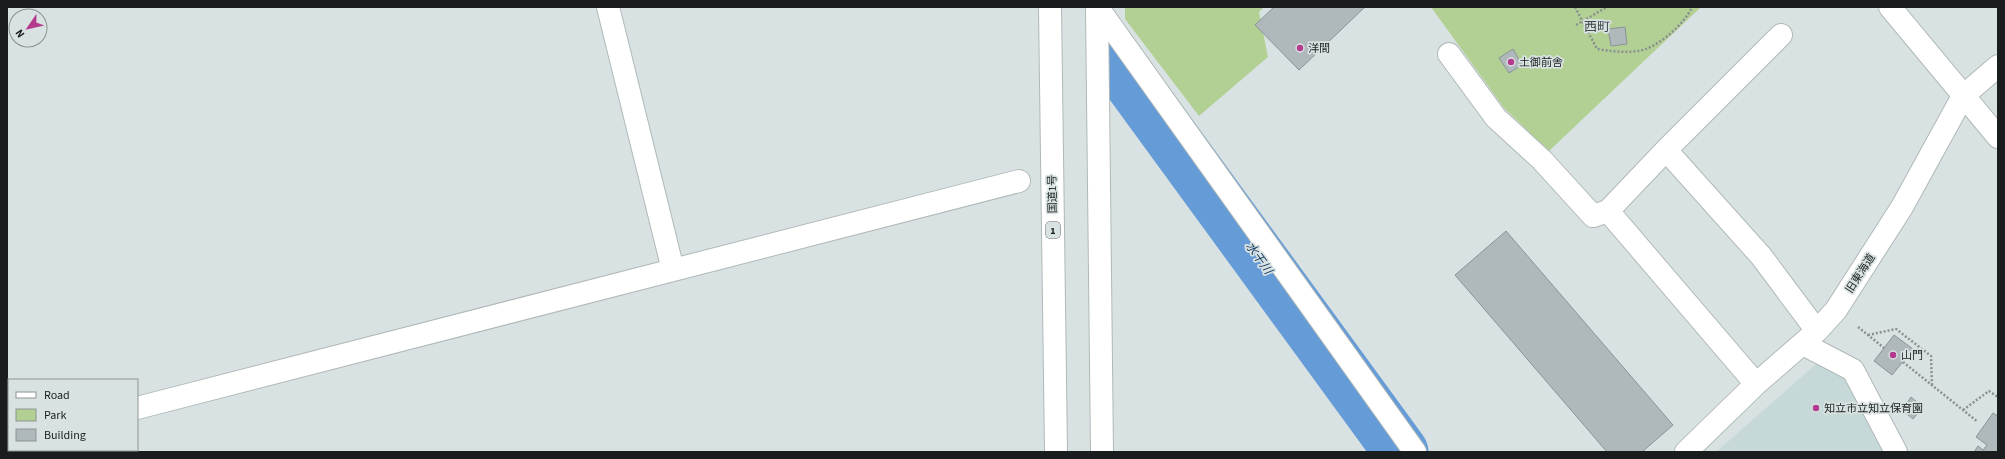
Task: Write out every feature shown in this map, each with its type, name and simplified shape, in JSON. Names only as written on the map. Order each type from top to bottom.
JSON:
[{"type":"main road","points":[[608,7],[673,270]]},
{"type":"main road","name":"国道1号","points":[[1050,7],[1056,452]]},
{"type":"main road","points":[[1098,7],[1102,452]]},
{"type":"main road","points":[[1098,7],[1415,452]]},
{"type":"main road","points":[[1890,7],[1998,137]]},
{"type":"main road","points":[[1449,54],[1496,118],[1542,160],[1593,216],[1608,211],[1666,150],[1781,35]]},
{"type":"main road","name":"旧東海道","points":[[1686,452],[1756,384],[1810,338],[1836,310],[1902,207],[1963,96],[1998,66]]},
{"type":"main road","points":[[1666,150],[1761,256],[1810,338],[1853,370],[1896,452]]},
{"type":"main road","points":[[138,408],[1019,181]]},
{"type":"main road","points":[[1608,211],[1756,384]]},
{"type":"path","points":[[1575,7],[1597,49],[1618,52],[1639,51],[1659,42],[1676,28],[1692,7]]},
{"type":"path","points":[[1576,25],[1607,7]]},
{"type":"path","points":[[1836,310],[1884,348]]},
{"type":"path","points":[[1868,335],[1896,329],[1931,356],[1932,385]]},
{"type":"path","points":[[1903,362],[1978,422]]},
{"type":"path","points":[[1963,410],[1989,391],[1998,397]]},
{"type":"shaded area","name":"知立市立知立保育園","points":[[1823,358],[1848,372],[1890,452],[1716,452]]},
{"type":"green space","points":[[1125,7],[1264,7],[1259,12],[1268,57],[1199,116],[1125,19]]},
{"type":"green space","points":[[1431,7],[1701,7],[1549,151],[1504,108]]},
{"type":"building","name":"洋間","points":[[1274,7],[1365,7],[1299,70],[1255,25]]},
{"type":"building","points":[[1625,27],[1627,44],[1611,46],[1608,29]]},
{"type":"building","name":"土御前舎","points":[[1513,49],[1522,65],[1509,73],[1499,58]]},
{"type":"building","points":[[1506,231],[1673,425],[1642,452],[1607,452],[1455,275]]},
{"type":"building","name":"山門","points":[[1894,335],[1913,349],[1892,375],[1874,361]]},
{"type":"building","points":[[1911,397],[1923,407],[1913,419],[1902,410]]},
{"type":"building","points":[[1993,413],[1998,416],[1998,452],[1974,452],[1978,446],[1983,450],[1987,445],[1976,437]]},
{"type":"waterway","name":"水干川","points":[[1117,63],[1401,452]]},
{"type":"place","name":"洋間","points":[[1300,48]]},
{"type":"place","name":"土御前舎","points":[[1511,62]]},
{"type":"place","name":"山門","points":[[1893,355]]},
{"type":"place","name":"知立市立知立保育園","points":[[1816,408]]},
{"type":"district","name":"西町","points":[[1597,26]]}]
